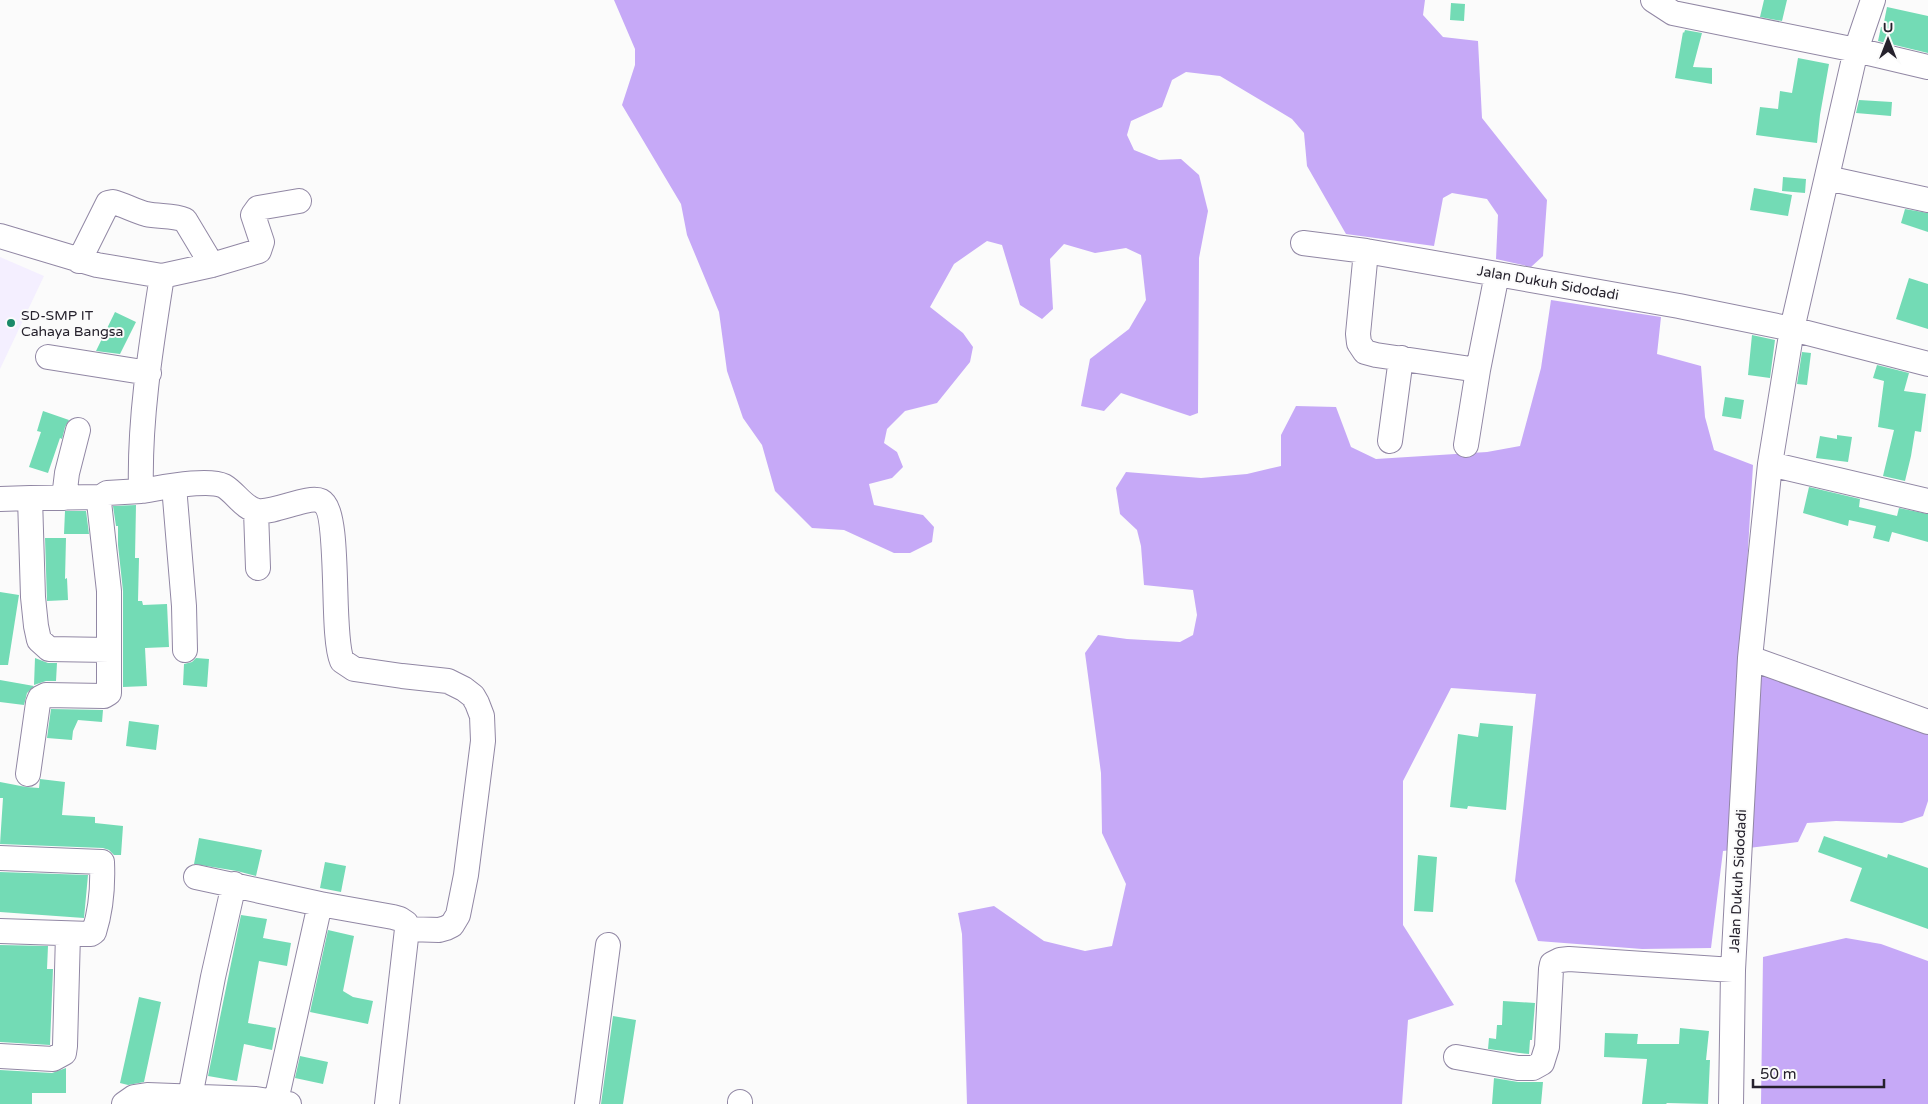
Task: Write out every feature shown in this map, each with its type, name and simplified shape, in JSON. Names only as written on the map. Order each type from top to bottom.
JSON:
[{"type":"street","points":[[1653,0],[1673,13],[1856,50],[1928,67]]},
{"type":"street","name":"Jalan Dukuh Sidodadi","points":[[1731,1104],[1733,970],[1750,658],[1770,464],[1792,329],[1856,50],[1872,0]]},
{"type":"street","points":[[1827,178],[1928,200]]},
{"type":"street","points":[[0,236],[79,261],[162,276],[212,265],[259,250],[262,242],[253,216],[258,208],[299,201]]},
{"type":"street","points":[[79,261],[101,214],[108,203],[113,202],[144,214],[157,217],[178,217],[185,220],[212,265]]},
{"type":"street","name":"Jalan Dukuh Sidodadi","points":[[1303,243],[1366,250],[1678,306],[1792,329],[1928,364]]},
{"type":"street","points":[[1366,250],[1358,334],[1359,343],[1365,352],[1439,366],[1478,370]]},
{"type":"street","points":[[1466,445],[1478,370],[1497,274]]},
{"type":"street","points":[[142,491],[142,440],[162,276]]},
{"type":"street","points":[[48,357],[149,373]]},
{"type":"street","points":[[1390,441],[1401,358]]},
{"type":"street","points":[[64,498],[67,473],[78,430]]},
{"type":"street","points":[[1770,464],[1928,501]]},
{"type":"street","points":[[0,498],[101,497],[107,493],[216,483],[228,489],[244,504],[256,511],[311,500],[320,501],[326,506],[330,513],[332,530],[338,642],[340,656],[346,665],[354,669],[378,673],[448,681],[464,689],[477,702],[482,716],[483,741],[464,884],[458,915],[452,925],[439,930],[407,929]]},
{"type":"street","points":[[174,486],[184,606],[185,650]]},
{"type":"street","points":[[28,774],[40,698],[46,695],[104,696],[109,693],[109,592],[99,502],[101,497]]},
{"type":"street","points":[[30,498],[33,597],[37,633],[40,640],[49,649],[53,650],[109,650]]},
{"type":"street","points":[[256,511],[258,568]]},
{"type":"street","points":[[1750,658],[1928,722]]},
{"type":"street","points":[[0,858],[102,862],[101,896],[94,932],[91,934],[68,934],[0,931]]},
{"type":"street","points":[[196,877],[400,919],[406,923],[407,929],[386,1104]]},
{"type":"street","points":[[190,1096],[213,977],[234,884]]},
{"type":"street","points":[[124,1104],[134,1097],[147,1095],[190,1096],[282,1103],[320,904]]},
{"type":"street","points":[[0,1056],[53,1058],[64,1053],[68,934]]},
{"type":"street","points":[[587,1104],[608,945]]},
{"type":"street","points":[[1456,1057],[1518,1068],[1533,1068],[1542,1063],[1547,1047],[1550,969],[1552,964],[1560,960],[1569,959],[1733,970]]},
{"type":"shaded area","points":[[614,0],[1425,0],[1423,15],[1443,37],[1478,41],[1482,118],[1547,200],[1543,256],[1531,267],[1496,259],[1498,215],[1487,199],[1452,193],[1443,198],[1434,246],[1346,234],[1307,166],[1304,133],[1292,119],[1220,76],[1186,72],[1172,80],[1162,107],[1131,121],[1127,135],[1134,150],[1159,160],[1181,159],[1199,175],[1208,211],[1199,258],[1198,413],[1190,416],[1121,393],[1104,411],[1081,406],[1090,359],[1129,329],[1146,300],[1141,255],[1126,248],[1095,253],[1064,244],[1050,259],[1053,309],[1042,319],[1020,305],[1002,245],[987,241],[954,264],[930,307],[963,333],[973,347],[970,362],[937,403],[905,411],[887,429],[884,443],[897,452],[903,467],[892,478],[869,484],[874,505],[923,515],[934,527],[932,542],[910,553],[894,553],[844,530],[812,528],[775,491],[762,445],[743,418],[727,371],[719,312],[687,235],[681,204],[622,105],[635,65],[635,49]]},
{"type":"shaded area","name":"SD-SMP IT Cahaya Bangsa","points":[[0,257],[44,276],[0,369]]},
{"type":"shaded area","points":[[1551,300],[1661,317],[1657,354],[1701,366],[1705,417],[1714,450],[1753,465],[1741,668],[1928,733],[1928,801],[1923,816],[1902,823],[1836,821],[1807,823],[1798,842],[1723,851],[1711,948],[1642,949],[1538,941],[1515,881],[1536,694],[1451,688],[1403,781],[1403,925],[1454,1005],[1408,1020],[1402,1104],[967,1104],[962,934],[958,913],[994,906],[1044,941],[1085,951],[1112,946],[1126,884],[1102,833],[1101,773],[1085,653],[1098,635],[1127,639],[1180,642],[1193,635],[1197,615],[1193,590],[1144,585],[1141,546],[1137,530],[1120,514],[1116,488],[1126,472],[1201,478],[1247,474],[1281,466],[1281,435],[1296,406],[1336,407],[1351,447],[1376,459],[1487,452],[1520,446],[1541,368]]},
{"type":"shaded area","points":[[1846,938],[1881,944],[1928,961],[1928,1104],[1761,1104],[1763,957]]},
{"type":"building","points":[[1764,0],[1787,0],[1782,21],[1760,17]]},
{"type":"building","points":[[1451,3],[1465,4],[1464,21],[1450,20]]},
{"type":"building","points":[[1887,7],[1928,16],[1928,53],[1878,41]]},
{"type":"building","points":[[1685,30],[1702,33],[1693,67],[1712,68],[1712,84],[1675,78],[1683,32]]},
{"type":"building","points":[[1798,58],[1829,64],[1817,143],[1756,135],[1760,107],[1778,109],[1780,91],[1792,93]]},
{"type":"building","points":[[1859,100],[1892,102],[1891,116],[1856,113]]},
{"type":"building","points":[[1783,177],[1806,179],[1805,193],[1782,191]]},
{"type":"building","points":[[1754,188],[1792,195],[1788,216],[1750,210]]},
{"type":"building","points":[[1905,209],[1928,213],[1928,232],[1901,223]]},
{"type":"building","points":[[1909,278],[1928,284],[1928,329],[1896,319]]},
{"type":"building","points":[[115,312],[136,322],[120,354],[96,351]]},
{"type":"building","points":[[1752,335],[1775,340],[1770,378],[1748,375]]},
{"type":"building","points":[[1802,352],[1811,353],[1807,385],[1797,384]]},
{"type":"building","points":[[1877,365],[1909,373],[1904,391],[1926,394],[1921,432],[1915,431],[1905,481],[1883,476],[1894,430],[1878,427],[1884,381],[1873,378]]},
{"type":"building","points":[[1725,397],[1744,400],[1741,419],[1722,416]]},
{"type":"building","points":[[43,411],[69,420],[62,439],[60,438],[48,473],[29,467],[41,432],[37,431]]},
{"type":"building","points":[[1837,435],[1852,437],[1848,462],[1816,458],[1820,436],[1837,439]]},
{"type":"building","points":[[1809,487],[1860,499],[1859,507],[1897,516],[1899,508],[1928,514],[1928,542],[1892,532],[1889,542],[1873,538],[1876,526],[1849,520],[1848,526],[1803,513]]},
{"type":"building","points":[[136,505],[135,558],[139,558],[138,601],[142,601],[143,605],[167,604],[169,647],[145,648],[147,686],[123,687],[123,591],[118,526],[116,526],[113,506]]},
{"type":"building","points":[[65,511],[86,511],[89,534],[64,534]]},
{"type":"building","points":[[45,538],[66,538],[65,579],[67,578],[68,600],[47,601]]},
{"type":"building","points":[[0,592],[19,595],[8,665],[0,665]]},
{"type":"building","points":[[35,658],[48,663],[57,663],[56,681],[46,681],[34,685]]},
{"type":"building","points":[[196,658],[209,659],[207,687],[183,685],[184,664],[192,662]]},
{"type":"building","points":[[0,680],[34,686],[27,693],[24,705],[0,702]]},
{"type":"building","points":[[51,709],[103,710],[102,722],[78,720],[73,731],[72,740],[47,738]]},
{"type":"building","points":[[129,721],[159,725],[156,750],[126,746]]},
{"type":"building","points":[[1480,723],[1513,726],[1506,810],[1468,806],[1467,809],[1450,807],[1458,734],[1478,737]]},
{"type":"building","points":[[40,779],[65,782],[62,815],[95,817],[95,823],[123,826],[121,855],[114,855],[109,850],[103,848],[0,844],[3,798],[0,798],[0,782],[39,788]]},
{"type":"building","points":[[1824,836],[1887,858],[1888,854],[1928,868],[1928,929],[1850,901],[1862,868],[1818,852]]},
{"type":"building","points":[[199,838],[262,850],[256,876],[194,864]]},
{"type":"building","points":[[1418,855],[1437,857],[1433,912],[1414,911]]},
{"type":"building","points":[[325,862],[346,866],[341,892],[320,888]]},
{"type":"building","points":[[0,872],[88,875],[84,918],[0,912]]},
{"type":"building","points":[[241,915],[267,919],[263,938],[291,943],[287,966],[259,961],[248,1023],[276,1028],[272,1050],[244,1044],[237,1081],[208,1076]]},
{"type":"building","points":[[328,930],[354,936],[343,991],[353,997],[373,1001],[368,1024],[310,1012]]},
{"type":"building","points":[[0,945],[48,946],[47,969],[53,969],[50,1045],[0,1042]]},
{"type":"building","points":[[139,997],[161,1002],[144,1082],[128,1085],[120,1083]]},
{"type":"building","points":[[1503,1001],[1535,1003],[1529,1054],[1488,1049],[1489,1038],[1496,1039],[1497,1025],[1502,1025]]},
{"type":"building","points":[[613,1016],[636,1020],[623,1104],[601,1104]]},
{"type":"building","points":[[1680,1028],[1709,1031],[1706,1060],[1710,1060],[1708,1104],[1642,1104],[1647,1059],[1604,1057],[1605,1033],[1638,1034],[1637,1044],[1679,1044]]},
{"type":"building","points":[[300,1056],[328,1062],[323,1084],[295,1078]]},
{"type":"building","points":[[66,1068],[66,1093],[32,1093],[32,1104],[0,1104],[0,1070],[52,1073]]},
{"type":"building","points":[[1494,1078],[1518,1082],[1543,1082],[1541,1104],[1492,1104]]},
{"type":"place","name":"SD-SMP IT Cahaya Bangsa","points":[[11,323]]}]
